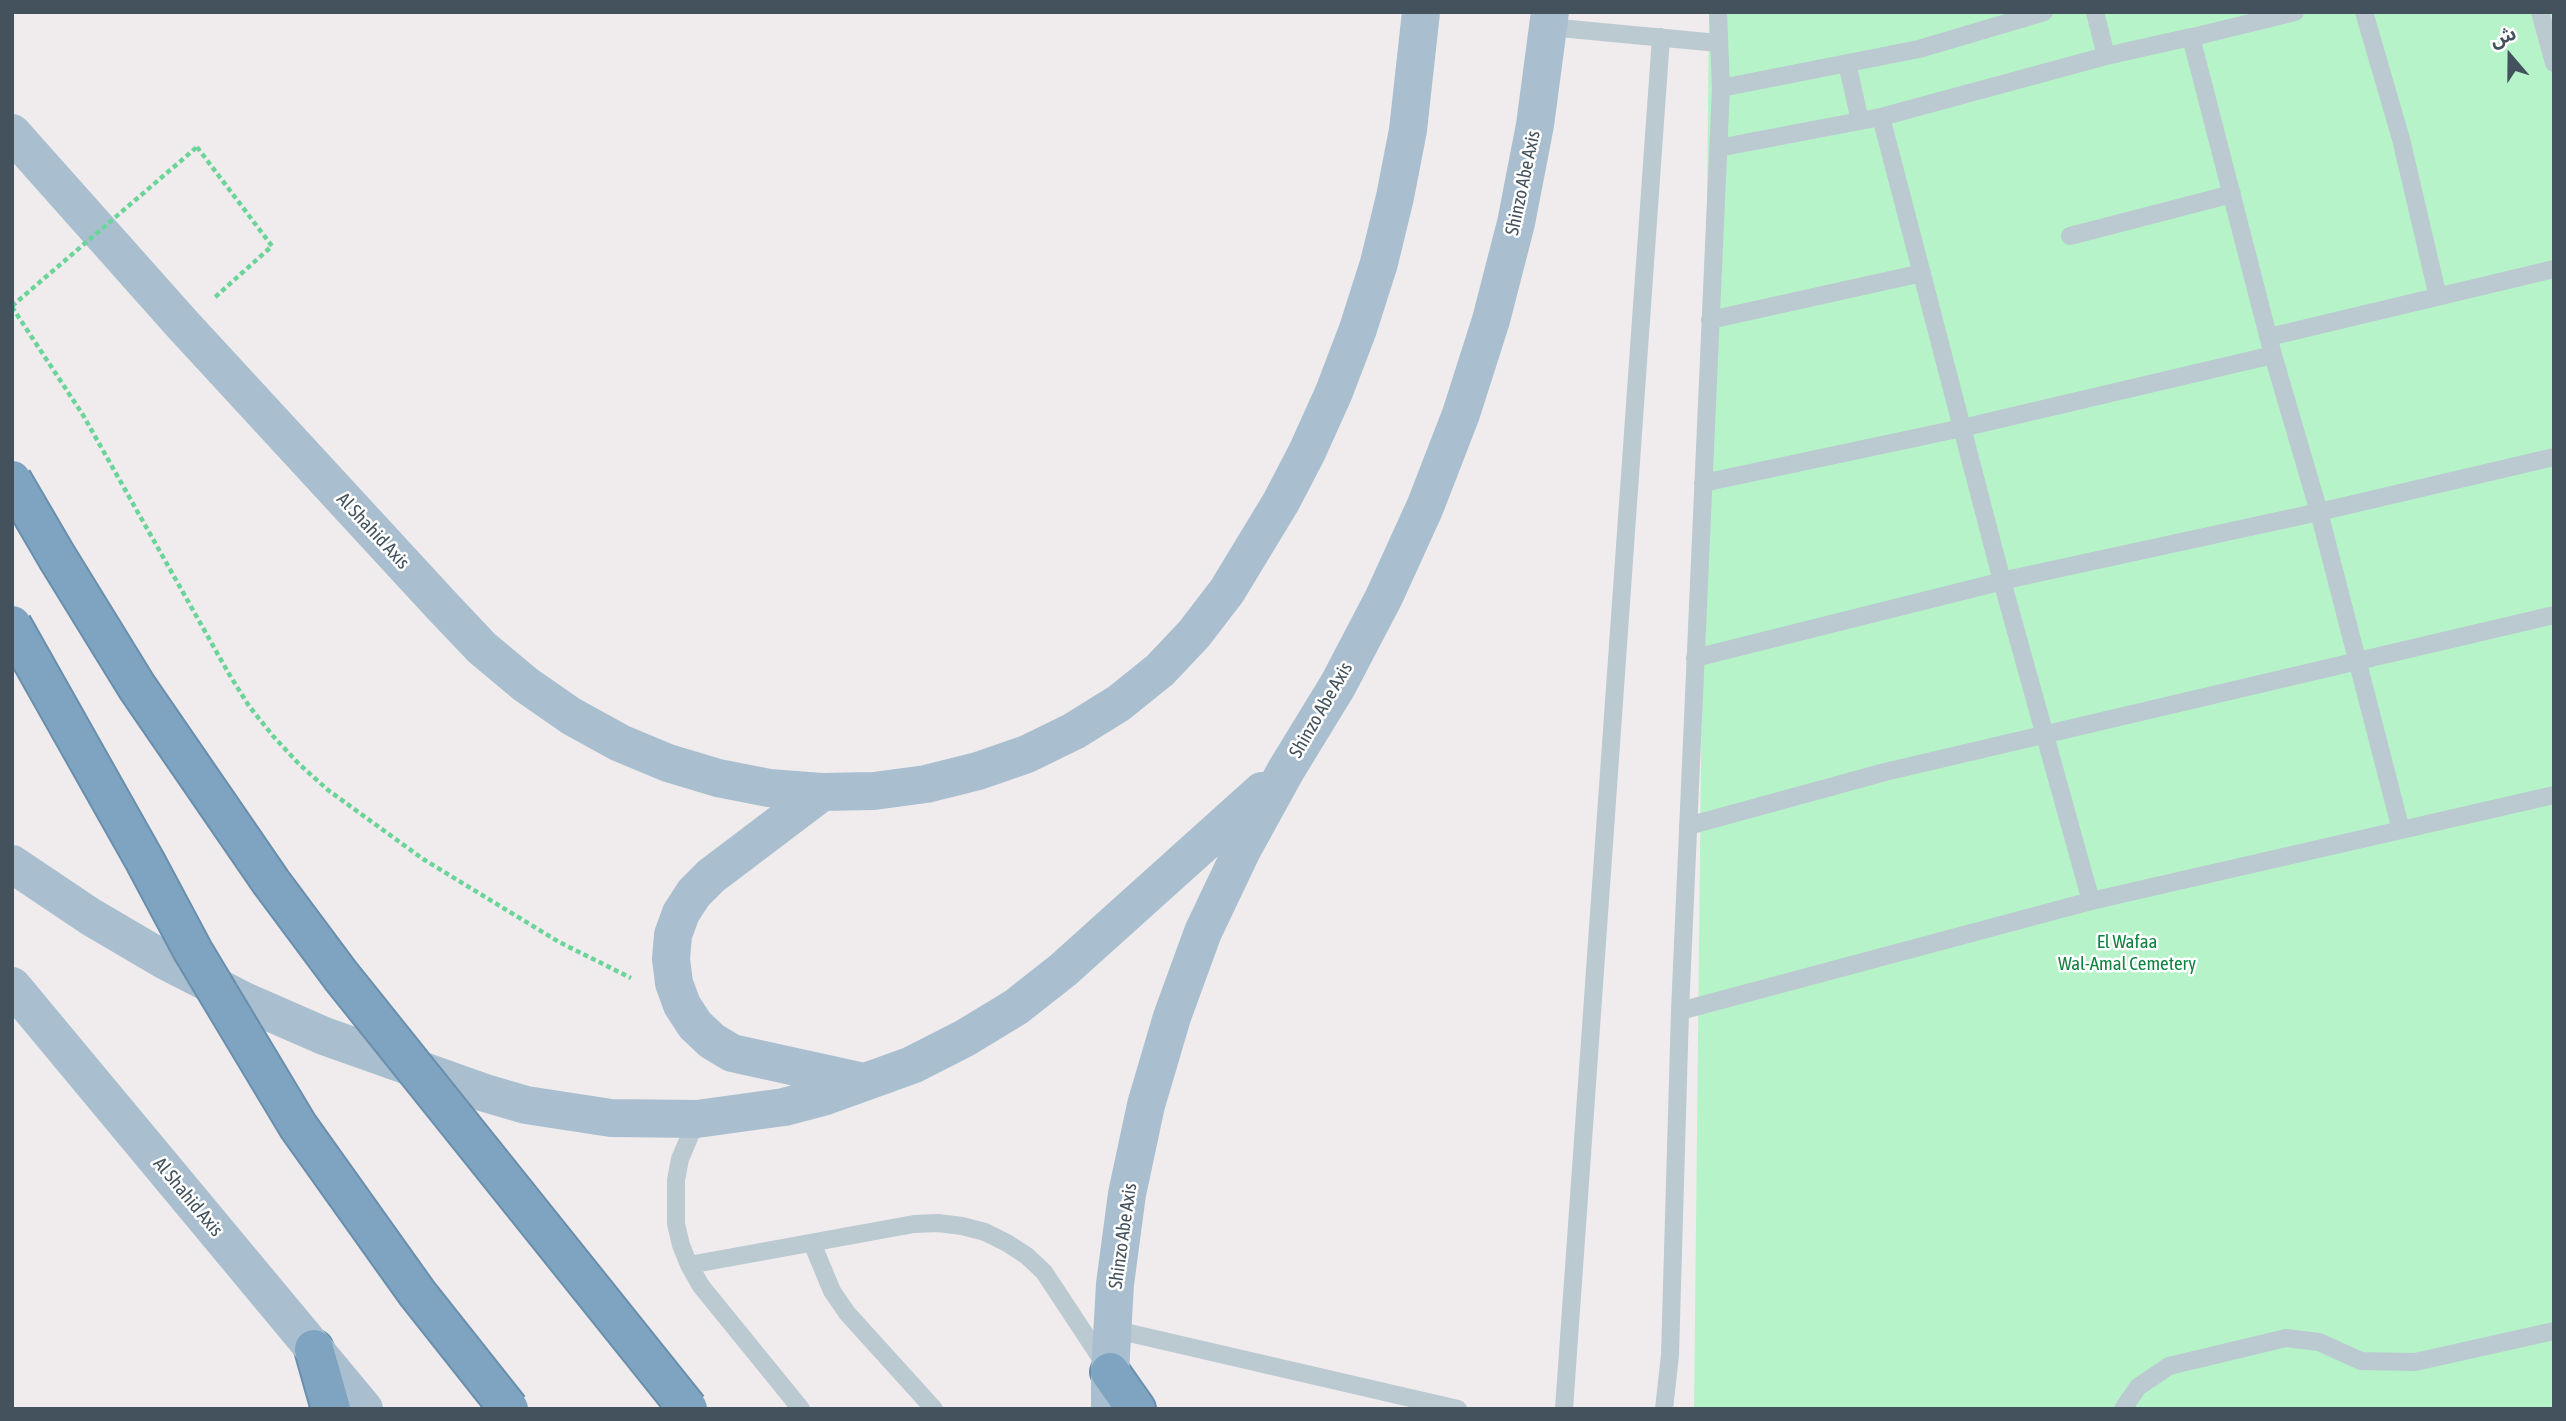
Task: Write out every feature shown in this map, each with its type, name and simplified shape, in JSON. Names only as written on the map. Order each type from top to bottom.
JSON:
[{"type":"highway","points":[[12,480],[137,687],[271,882],[341,976],[688,1409]]},
{"type":"highway","points":[[12,625],[193,951],[292,1115],[409,1283],[509,1409]]},
{"type":"highway","points":[[314,1349],[331,1409]]},
{"type":"highway","points":[[1110,1391],[1136,1409]]},
{"type":"main road","points":[[867,1082],[732,1054],[712,1041],[695,1025],[682,1005],[674,983],[671,959],[673,935],[681,913],[694,893],[711,876],[822,792],[874,791],[926,784],[978,771],[1027,754],[1074,731],[1119,703],[1160,670],[1194,635],[1227,591],[1281,502],[1334,392],[1358,329],[1379,263],[1395,197],[1408,130],[1421,12]]},
{"type":"main road","name":"Shinzo Abe Axis","points":[[1110,1391],[1115,1284],[1127,1194],[1146,1105],[1172,1017],[1203,932],[1242,850],[1286,770],[1338,685],[1384,597],[1425,507],[1461,414],[1491,320],[1516,223],[1535,125],[1549,20]]},
{"type":"main road","name":"Al Shahid Axis","points":[[12,133],[183,325],[453,618],[482,648],[525,684],[571,716],[620,743],[668,763],[757,786],[822,792]]},
{"type":"main road","points":[[12,864],[91,918],[166,961],[244,1001],[324,1036],[471,1089],[526,1105],[611,1118],[697,1119],[783,1107],[867,1082],[912,1065],[965,1038],[1016,1007],[1063,970],[1286,770]]},
{"type":"main road","name":"Al Shahid Axis","points":[[12,986],[364,1409]]},
{"type":"lane","points":[[1664,1409],[1670,1354],[1680,1011],[1721,88],[1717,43],[1718,12]]},
{"type":"lane","points":[[1721,88],[1919,49],[2044,12]]},
{"type":"lane","points":[[2095,12],[2106,56]]},
{"type":"lane","points":[[1718,148],[1881,117],[2106,56],[2295,12]]},
{"type":"lane","points":[[2364,12],[2401,139],[2438,297]]},
{"type":"lane","points":[[2540,12],[2554,63]]},
{"type":"lane","points":[[1549,20],[1717,43]]},
{"type":"lane","points":[[1564,1409],[1661,37]]},
{"type":"lane","points":[[2185,39],[2191,37],[2273,355],[2319,512],[2401,830]]},
{"type":"lane","points":[[1847,63],[1860,121]]},
{"type":"lane","points":[[1881,117],[1962,428],[2091,901]]},
{"type":"lane","points":[[2070,236],[2232,194]]},
{"type":"lane","points":[[2269,337],[2554,269]]},
{"type":"lane","points":[[1710,320],[1922,273]]},
{"type":"lane","points":[[1703,484],[1962,428],[2273,355]]},
{"type":"lane","points":[[1695,658],[2003,581],[2554,457]]},
{"type":"lane","points":[[1688,826],[1885,772],[2554,615]]},
{"type":"lane","points":[[1680,1011],[2091,901],[2554,795]]},
{"type":"lane","points":[[697,1119],[680,1159],[676,1180],[676,1224],[689,1265],[701,1286],[801,1409]]},
{"type":"lane","points":[[689,1265],[914,1224],[950,1224],[985,1232],[1027,1256],[1044,1272],[1110,1391]]},
{"type":"lane","points":[[812,1243],[832,1291],[847,1313],[934,1409]]},
{"type":"lane","points":[[1112,1329],[1458,1409]]},
{"type":"lane","points":[[2123,1409],[2138,1387],[2169,1366],[2286,1338],[2319,1342],[2361,1361],[2415,1362],[2554,1331]]},
{"type":"path","points":[[183,325],[272,246],[197,147],[12,307],[83,415],[249,706],[299,764],[328,790],[423,859],[559,942],[628,977],[674,983]]},
{"type":"green space","name":"El Wafaa Wal-Amal Cemetery","points":[[1709,12],[2554,12],[2554,1409],[1694,1409]]}]
